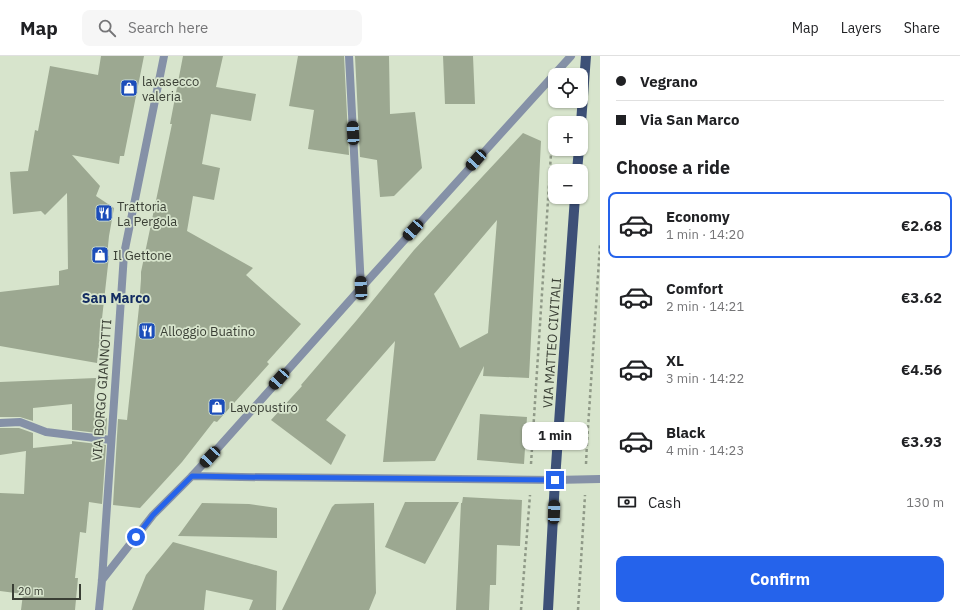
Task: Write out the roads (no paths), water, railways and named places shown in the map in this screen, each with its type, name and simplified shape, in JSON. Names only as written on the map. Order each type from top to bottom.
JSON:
[{"type":"main road","points":[[582,116],[586,56]]},
{"type":"main road","name":"VIA MATTEO CIVITALI","points":[[548,610],[555,480],[575,204]]},
{"type":"street","name":"VIA BORGO GIANNOTTI","points":[[99,610],[124,254],[164,56]]},
{"type":"street","points":[[349,56],[361,288]]},
{"type":"street","points":[[102,580],[153,515],[192,476],[571,56]]},
{"type":"street","points":[[0,423],[20,422],[46,432],[111,440]]},
{"type":"street","points":[[192,476],[555,480],[600,479]]},
{"type":"place","name":"lavasecco valeria","points":[[129,88]]},
{"type":"place","name":"Trattoria La Pergola","points":[[104,213]]},
{"type":"place","name":"Il Gettone","points":[[100,255]]},
{"type":"place","name":"Alloggio Buatino","points":[[147,331]]},
{"type":"place","name":"Lavopustiro","points":[[217,407]]},
{"type":"district","name":"San Marco","points":[[116,298]]}]
